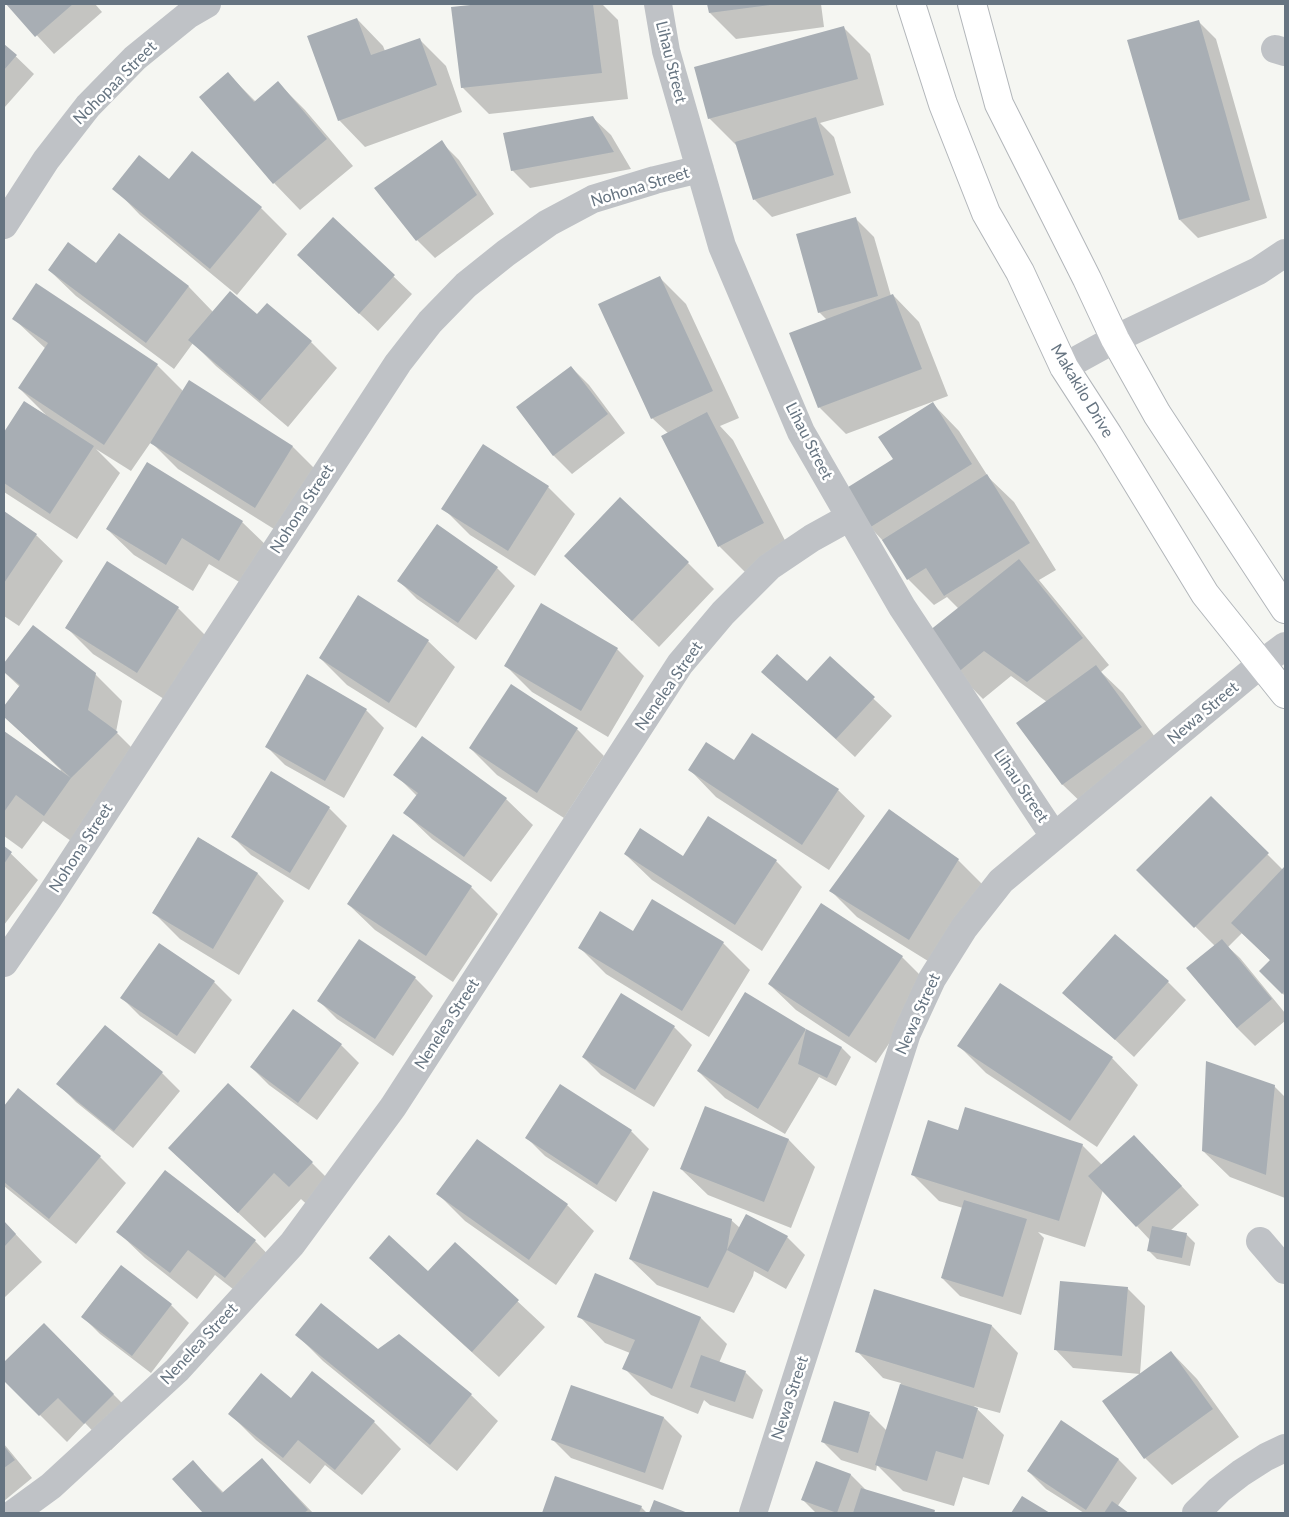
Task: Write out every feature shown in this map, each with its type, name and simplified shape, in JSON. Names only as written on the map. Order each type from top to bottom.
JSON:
[{"type":"main road","name":"Makakilo Drive","points":[[911,4],[943,104],[986,213],[1020,272],[1064,367],[1108,435],[1204,594],[1285,694]]},
{"type":"main road","points":[[972,4],[999,104],[1115,339],[1157,414],[1285,609]]},
{"type":"street","name":"Nohopaa Street","points":[[4,225],[46,160],[88,106],[136,58],[188,15],[207,4]]},
{"type":"street","name":"Lihau Street","points":[[658,4],[666,52],[722,246],[801,432],[902,607],[1054,836]]},
{"type":"street","name":"Nohona Street","points":[[4,963],[48,899],[398,363],[430,322],[466,286],[506,253],[548,223],[593,199],[655,180],[700,169]]},
{"type":"street","points":[[1064,367],[1115,339],[1258,271],[1285,254]]},
{"type":"street","name":"Nenelea Street","points":[[14,1513],[51,1486],[177,1370],[292,1244],[393,1107],[680,664],[722,613],[769,567],[812,538],[850,516]]},
{"type":"street","name":"Newa Street","points":[[753,1513],[906,1033],[932,979],[964,928],[1001,880],[1285,646]]},
{"type":"street","points":[[1260,1241],[1285,1270]]},
{"type":"street","points":[[1196,1513],[1218,1490],[1241,1473],[1266,1457],[1285,1448]]},
{"type":"building","points":[[6,4],[73,4],[35,37]]},
{"type":"building","points":[[480,4],[593,4],[602,73],[461,88],[451,7]]},
{"type":"building","points":[[707,4],[770,4],[770,5],[709,13]]},
{"type":"building","points":[[357,18],[371,55],[420,38],[437,85],[338,121],[307,36]]},
{"type":"building","points":[[1199,20],[1250,200],[1179,220],[1127,40]]},
{"type":"building","points":[[844,26],[858,79],[708,119],[694,67]]},
{"type":"building","points":[[4,44],[17,55],[4,70]]},
{"type":"building","points":[[228,72],[254,102],[278,81],[327,139],[273,184],[199,97]]},
{"type":"building","points":[[593,116],[614,152],[511,171],[503,133]]},
{"type":"building","points":[[816,117],[834,175],[753,200],[735,142]]},
{"type":"building","points":[[442,140],[477,195],[416,241],[374,188]]},
{"type":"building","points":[[192,151],[262,207],[210,269],[112,189],[139,155],[169,179]]},
{"type":"building","points":[[333,217],[395,275],[359,314],[297,255]]},
{"type":"building","points":[[856,217],[878,296],[818,313],[796,234]]},
{"type":"building","points":[[119,233],[189,286],[146,343],[48,270],[68,242],[96,263]]},
{"type":"building","points":[[660,276],[713,391],[651,419],[598,304]]},
{"type":"building","points":[[36,283],[158,364],[104,445],[18,388],[48,343],[12,319]]},
{"type":"building","points":[[230,291],[257,314],[267,303],[312,341],[260,401],[188,340]]},
{"type":"building","points":[[893,294],[922,369],[818,408],[789,333]]},
{"type":"building","points":[[571,366],[608,414],[553,456],[516,407]]},
{"type":"building","points":[[189,380],[293,446],[255,508],[150,443]]},
{"type":"building","points":[[24,401],[94,446],[50,514],[4,483],[4,432]]},
{"type":"building","points":[[933,402],[972,464],[869,528],[845,489],[893,459],[878,437]]},
{"type":"building","points":[[707,412],[764,523],[718,547],[661,436]]},
{"type":"building","points":[[483,444],[549,486],[508,551],[441,509]]},
{"type":"building","points":[[147,462],[243,521],[219,561],[182,538],[166,565],[106,529]]},
{"type":"building","points":[[987,474],[1030,543],[944,596],[926,568],[907,580],[882,540]]},
{"type":"building","points":[[620,497],[689,562],[632,621],[564,556]]},
{"type":"building","points":[[4,511],[37,534],[4,583]]},
{"type":"building","points":[[437,524],[498,567],[458,623],[397,581]]},
{"type":"building","points":[[1019,559],[1083,638],[1027,682],[984,651],[956,674],[924,635]]},
{"type":"building","points":[[107,561],[179,607],[137,673],[65,628]]},
{"type":"building","points":[[358,595],[429,640],[389,703],[319,658]]},
{"type":"building","points":[[541,603],[618,648],[581,711],[504,666]]},
{"type":"building","points":[[33,625],[96,673],[88,710],[118,732],[71,778],[4,717],[4,706],[20,685],[4,672],[4,663]]},
{"type":"building","points":[[777,654],[807,681],[830,656],[875,697],[836,739],[761,672]]},
{"type":"building","points":[[1096,665],[1142,727],[1062,785],[1016,723]]},
{"type":"building","points":[[307,674],[367,709],[325,781],[265,747]]},
{"type":"building","points":[[511,684],[578,728],[537,793],[469,748]]},
{"type":"building","points":[[4,731],[71,778],[44,816],[16,795],[4,812]]},
{"type":"building","points":[[752,733],[839,789],[802,845],[688,770],[706,742],[734,760]]},
{"type":"building","points":[[422,736],[507,798],[464,857],[403,813],[418,793],[393,775]]},
{"type":"building","points":[[271,771],[330,807],[290,873],[231,837]]},
{"type":"building","points":[[1211,796],[1269,853],[1194,928],[1136,870]]},
{"type":"building","points":[[889,809],[959,859],[909,940],[829,891]]},
{"type":"building","points":[[708,816],[777,860],[735,925],[624,854],[640,828],[683,856]]},
{"type":"building","points":[[393,834],[472,886],[426,956],[347,904]]},
{"type":"building","points":[[198,837],[258,873],[213,949],[152,913]]},
{"type":"building","points":[[4,846],[12,852],[4,864]]},
{"type":"building","points":[[1285,866],[1285,991],[1282,994],[1259,971],[1270,960],[1231,923]]},
{"type":"building","points":[[652,899],[724,942],[682,1011],[578,948],[600,911],[633,931]]},
{"type":"building","points":[[821,903],[903,956],[849,1037],[768,984]]},
{"type":"building","points":[[1115,934],[1169,981],[1115,1040],[1062,993]]},
{"type":"building","points":[[359,939],[416,977],[375,1039],[317,1001]]},
{"type":"building","points":[[1222,939],[1272,999],[1237,1028],[1186,968]]},
{"type":"building","points":[[159,943],[215,981],[177,1036],[120,998]]},
{"type":"building","points":[[1000,983],[1113,1057],[1070,1121],[957,1046]]},
{"type":"building","points":[[745,992],[806,1029],[758,1109],[697,1071]]},
{"type":"building","points":[[621,993],[675,1026],[635,1090],[582,1057]]},
{"type":"building","points":[[293,1009],[342,1044],[298,1103],[250,1067]]},
{"type":"building","points":[[105,1025],[163,1072],[114,1131],[56,1084]]},
{"type":"building","points":[[806,1029],[842,1047],[827,1078],[798,1064]]},
{"type":"building","points":[[1206,1061],[1275,1085],[1266,1175],[1202,1151]]},
{"type":"building","points":[[228,1083],[313,1162],[289,1187],[274,1173],[238,1213],[168,1148]]},
{"type":"building","points":[[560,1084],[632,1130],[597,1185],[525,1138]]},
{"type":"building","points":[[18,1088],[101,1156],[49,1219],[4,1182],[4,1106]]},
{"type":"building","points":[[705,1106],[789,1139],[764,1202],[680,1169]]},
{"type":"building","points":[[965,1107],[1083,1144],[1059,1221],[911,1175],[928,1120],[958,1130]]},
{"type":"building","points":[[1134,1135],[1182,1186],[1136,1227],[1088,1176]]},
{"type":"building","points":[[477,1139],[568,1204],[529,1260],[436,1194]]},
{"type":"building","points":[[165,1170],[256,1240],[225,1278],[188,1250],[170,1273],[116,1232]]},
{"type":"building","points":[[653,1191],[732,1219],[727,1250],[708,1288],[629,1259]]},
{"type":"building","points":[[964,1200],[1027,1219],[1003,1297],[941,1278]]},
{"type":"building","points":[[746,1214],[788,1236],[768,1272],[727,1250]]},
{"type":"building","points":[[4,1221],[16,1234],[4,1247]]},
{"type":"building","points":[[1152,1226],[1187,1233],[1182,1258],[1147,1251]]},
{"type":"building","points":[[389,1235],[428,1271],[455,1242],[519,1300],[472,1352],[369,1258]]},
{"type":"building","points":[[121,1265],[172,1304],[132,1356],[81,1317]]},
{"type":"building","points":[[595,1273],[701,1317],[672,1389],[622,1369],[635,1340],[577,1317]]},
{"type":"building","points":[[1060,1281],[1128,1287],[1122,1356],[1054,1350]]},
{"type":"building","points":[[874,1289],[992,1325],[974,1388],[855,1352]]},
{"type":"building","points":[[321,1303],[378,1349],[399,1334],[472,1394],[430,1445],[295,1335]]},
{"type":"building","points":[[44,1323],[114,1394],[84,1424],[58,1398],[39,1416],[4,1381],[4,1362]]},
{"type":"building","points":[[1171,1351],[1213,1409],[1144,1459],[1102,1401]]},
{"type":"building","points":[[701,1355],[746,1371],[735,1402],[690,1387]]},
{"type":"building","points":[[312,1371],[375,1421],[335,1470],[298,1440],[283,1458],[228,1414],[261,1373],[291,1398]]},
{"type":"building","points":[[900,1384],[978,1408],[963,1459],[936,1451],[927,1481],[875,1465]]},
{"type":"building","points":[[571,1385],[664,1417],[645,1473],[551,1440]]},
{"type":"building","points":[[834,1401],[870,1412],[858,1453],[821,1442]]},
{"type":"building","points":[[1061,1420],[1119,1459],[1086,1510],[1027,1471]]},
{"type":"building","points":[[4,1446],[15,1460],[4,1468]]},
{"type":"building","points":[[262,1458],[308,1510],[304,1513],[203,1513],[172,1479],[193,1460],[222,1493]]},
{"type":"building","points":[[816,1461],[851,1474],[837,1513],[801,1500]]},
{"type":"building","points":[[555,1476],[642,1506],[639,1513],[542,1513]]},
{"type":"building","points":[[861,1488],[935,1510],[934,1513],[853,1513]]},
{"type":"building","points":[[1022,1496],[1050,1513],[1011,1513]]},
{"type":"building","points":[[654,1500],[688,1513],[649,1513]]},
{"type":"building","points":[[1112,1501],[1129,1513],[1104,1513]]}]
